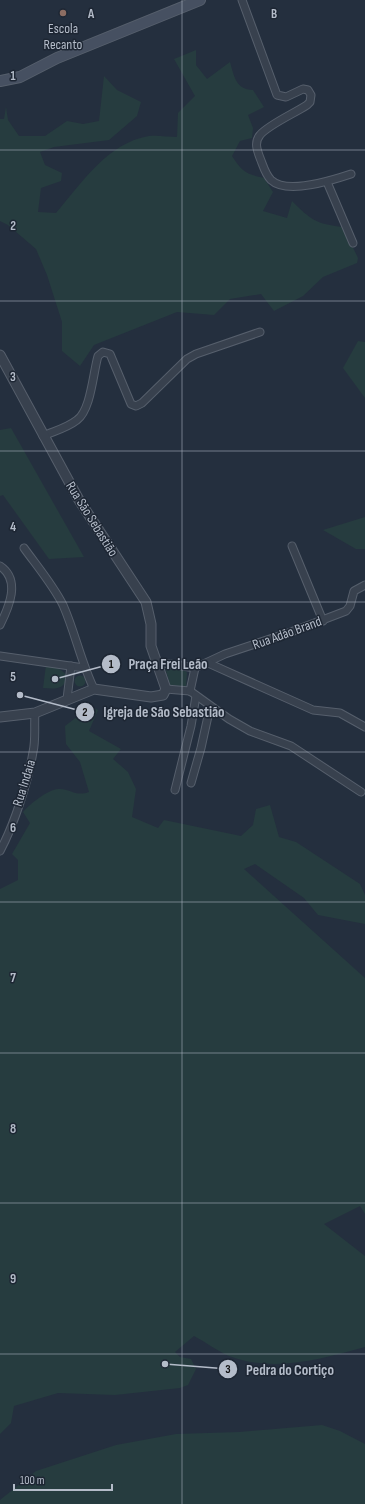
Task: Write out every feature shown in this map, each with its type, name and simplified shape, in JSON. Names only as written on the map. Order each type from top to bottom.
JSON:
[{"type":"main road","points":[[0,81],[20,77],[57,58],[200,0]]},
{"type":"street","points":[[242,0],[277,95],[286,97],[303,89],[308,90],[311,95],[311,99],[307,105],[265,131],[258,138],[256,148],[266,172],[272,181],[284,185],[305,185],[328,182],[351,174]]},
{"type":"street","points":[[328,182],[353,243]]},
{"type":"street","points":[[43,436],[69,426],[79,419],[87,404],[98,356],[103,352],[110,354],[131,404],[136,406],[142,403],[182,363],[192,356],[260,332]]},
{"type":"street","name":"Rua São Sebastião","points":[[0,355],[79,500],[146,602],[151,624],[151,646],[166,689]]},
{"type":"street","points":[[292,546],[323,621]]},
{"type":"street","points":[[24,548],[62,603],[84,668],[94,689]]},
{"type":"street","points":[[0,566],[9,575],[12,595],[9,606],[0,625]]},
{"type":"street","name":"Rua Adão Brand","points":[[194,668],[208,663],[225,654],[323,621],[349,609],[354,591],[365,585]]},
{"type":"street","points":[[0,656],[84,668]]},
{"type":"street","points":[[157,662],[194,668],[191,726],[175,790]]},
{"type":"street","points":[[208,663],[313,710],[340,713],[365,727]]},
{"type":"street","points":[[67,699],[71,666]]},
{"type":"street","points":[[0,717],[35,712],[94,689],[151,698],[163,694],[166,689],[193,694],[210,707],[250,731],[291,746],[361,792]]},
{"type":"street","points":[[191,783],[201,748],[210,707]]},
{"type":"street","name":"Rua Indaia","points":[[0,851],[8,835],[34,752],[35,712]]},
{"type":"street","points":[[0,833],[8,835]]},
{"type":"green space","points":[[196,50],[196,65],[207,79],[230,62],[239,85],[243,88],[253,90],[264,107],[248,115],[253,128],[252,138],[240,141],[232,156],[245,172],[264,178],[273,192],[263,211],[287,218],[292,201],[304,213],[314,220],[343,227],[358,258],[357,263],[323,277],[303,296],[274,311],[261,294],[230,299],[214,315],[177,312],[94,345],[80,366],[62,351],[62,322],[47,275],[36,249],[8,225],[0,221],[0,119],[4,119],[6,107],[8,120],[19,136],[45,136],[67,121],[83,124],[99,121],[104,76],[117,90],[141,102],[137,116],[109,140],[54,147],[40,152],[45,165],[62,173],[61,181],[41,188],[38,212],[56,213],[96,166],[120,147],[134,140],[149,136],[177,137],[178,113],[195,96],[174,59]]},
{"type":"green space","points":[[358,341],[365,342],[365,398],[343,368]]},
{"type":"green space","points":[[11,428],[84,557],[49,559],[3,495],[0,496],[0,430]]},
{"type":"green space","points":[[365,517],[365,549],[356,549],[323,530]]},
{"type":"green space","points":[[46,665],[55,667],[67,676],[64,684],[59,688],[43,688]]},
{"type":"green space","points":[[165,667],[185,670],[187,673],[186,687],[170,685]]},
{"type":"green space","points":[[80,675],[84,677],[86,681],[84,685],[80,687],[76,685],[74,681],[76,677]]},
{"type":"green space","points":[[91,706],[98,710],[89,731],[121,749],[113,759],[128,772],[136,789],[132,817],[158,828],[164,820],[241,836],[253,825],[256,809],[270,805],[279,837],[296,842],[360,884],[365,895],[365,924],[318,915],[304,898],[255,864],[244,869],[365,978],[365,1214],[360,1206],[324,1224],[365,1256],[365,1347],[314,1360],[280,1364],[263,1363],[246,1361],[229,1356],[194,1336],[175,1352],[180,1357],[191,1359],[196,1369],[188,1385],[180,1388],[115,1395],[58,1393],[14,1406],[11,1423],[0,1434],[0,889],[18,880],[18,860],[12,854],[30,823],[23,812],[39,798],[54,790],[62,789],[80,794],[89,792],[80,762],[66,744],[65,726]]},
{"type":"green space","points":[[322,1425],[340,1431],[365,1444],[365,1504],[0,1504],[0,1500],[36,1471],[116,1445],[176,1434],[239,1432]]},
{"type":"place","name":"Escola Recanto","points":[[63,13]]},
{"type":"place","name":"Praça Frei Leão","points":[[55,679]]},
{"type":"place","name":"Igreja de São Sebastião","points":[[20,695]]},
{"type":"place","name":"Pedra do Cortiço","points":[[165,1364]]}]
